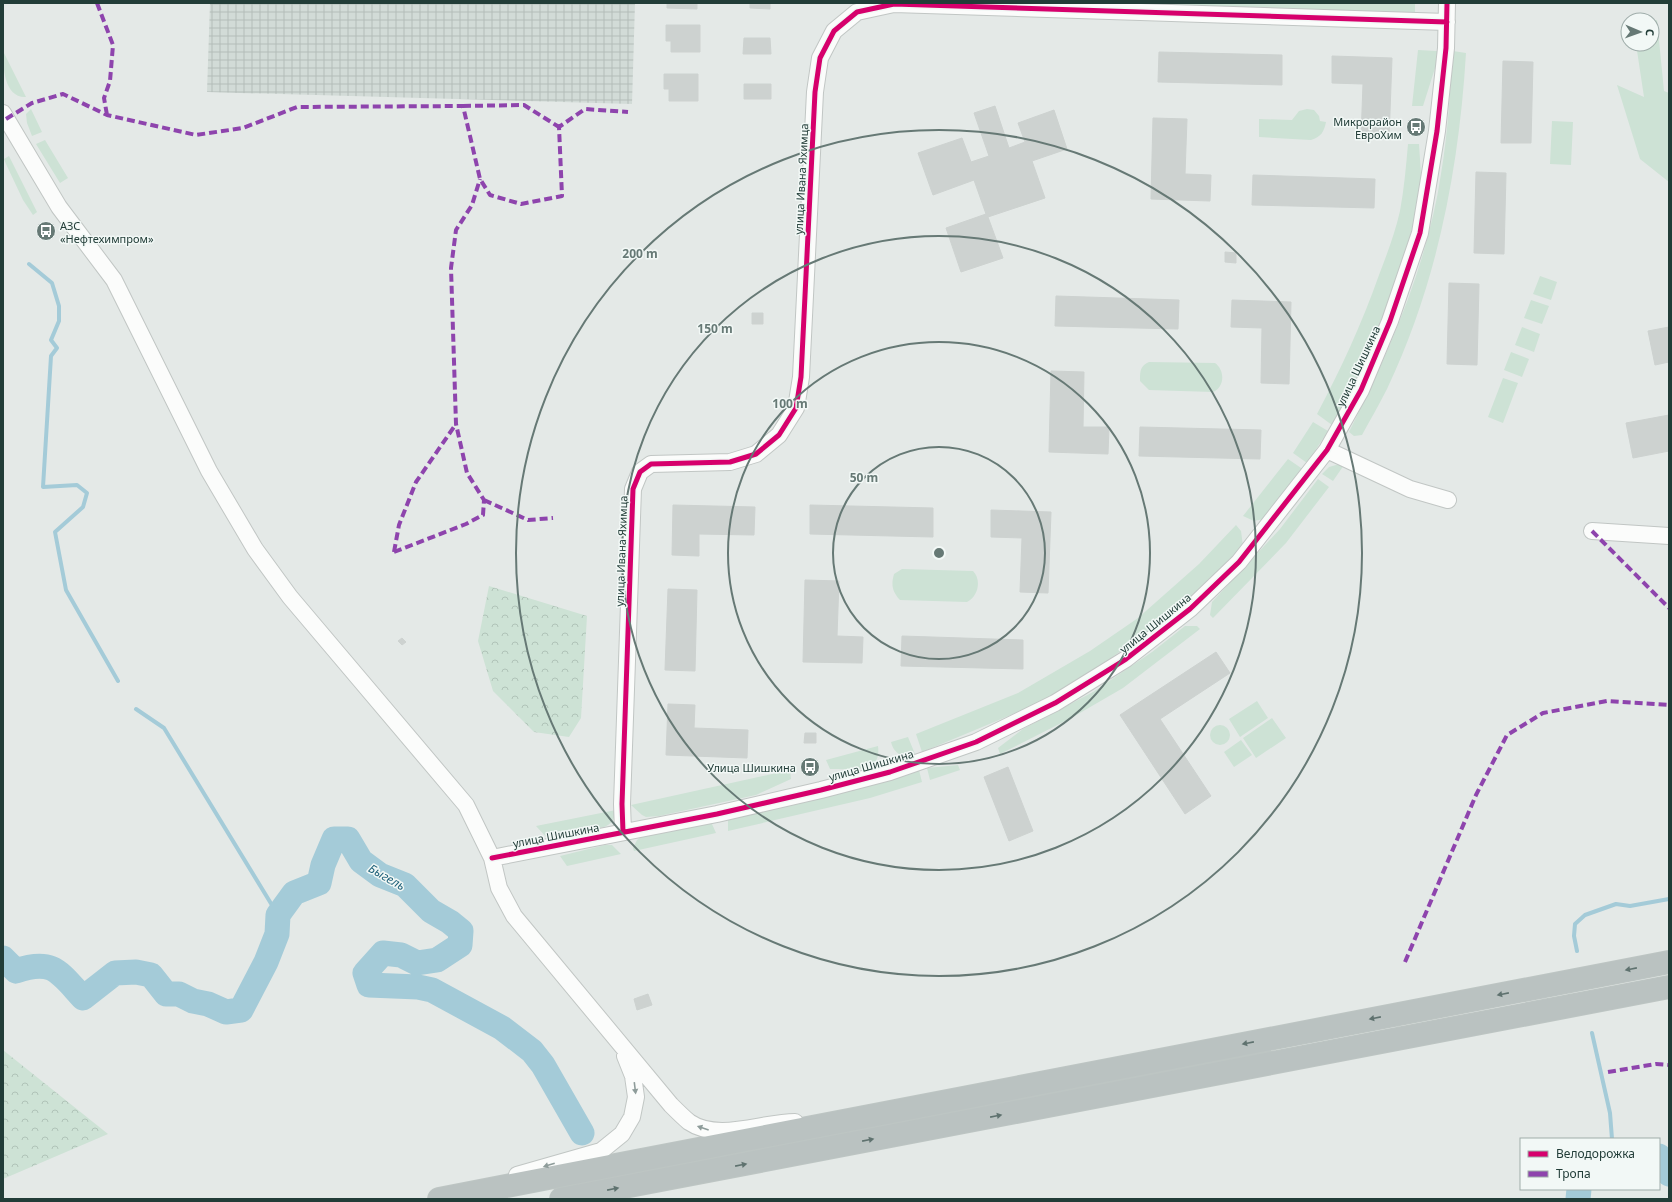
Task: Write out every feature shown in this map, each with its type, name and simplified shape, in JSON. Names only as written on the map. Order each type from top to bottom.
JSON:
[{"type":"highway","points":[[438,1199],[1669,962]]},
{"type":"highway","points":[[561,1199],[1669,987]]},
{"type":"street","name":"улица Шишкина","points":[[492,858],[717,814],[890,772],[976,742],[1055,703],[1126,659],[1190,609],[1239,562],[1327,450],[1361,390],[1390,321],[1420,233],[1437,131],[1447,22],[1447,3]]},
{"type":"street","name":"улица Ивана Яхимца","points":[[623,832],[622,804],[633,489],[640,472],[651,464],[730,462],[756,454],[779,436],[796,408],[801,377],[815,92],[820,58],[834,30],[857,12],[894,4],[1447,22]]},
{"type":"street","points":[[3,114],[58,207],[114,280],[209,471],[255,549],[290,597],[466,805],[492,858],[499,888],[514,916],[617,1038],[671,1105],[689,1122],[703,1129],[720,1132],[784,1122],[838,1121]]},
{"type":"street","points":[[1327,450],[1410,489],[1448,500]]},
{"type":"street","points":[[1592,531],[1669,536]]},
{"type":"street","points":[[438,1199],[601,1151],[622,1134],[632,1117],[636,1097],[633,1076],[617,1038]]},
{"type":"shaded area","points":[[210,3],[635,3],[632,104],[207,92]]},
{"type":"green space","points":[[1113,3],[1415,3],[1415,13]]},
{"type":"green space","points":[[1418,50],[1437,51],[1436,65],[1423,106],[1412,106]]},
{"type":"green space","points":[[1660,50],[1664,91],[1669,93],[1669,182],[1640,159],[1617,85],[1644,97],[1637,52],[1660,52]]},
{"type":"green space","points":[[3,51],[26,97],[19,96],[9,87],[4,73]]},
{"type":"green space","points":[[1453,51],[1466,53],[1458,140],[1443,225],[1419,309],[1404,349],[1387,389],[1362,435],[1354,436],[1349,432],[1379,370],[1405,307],[1417,274],[1435,208],[1445,143]]},
{"type":"green space","points":[[31,109],[42,132],[32,136],[27,123],[26,114]]},
{"type":"green space","points":[[1307,109],[1314,110],[1319,116],[1320,121],[1326,122],[1320,136],[1311,140],[1259,137],[1259,119],[1292,120],[1299,111]]},
{"type":"green space","points":[[1552,121],[1573,122],[1571,165],[1550,164]]},
{"type":"green space","points":[[45,140],[68,178],[60,183],[36,144]]},
{"type":"green space","points":[[1408,144],[1419,144],[1422,190],[1401,271],[1367,357],[1349,395],[1332,425],[1317,414],[1343,363],[1391,243],[1400,211]]},
{"type":"green space","points":[[9,156],[37,212],[33,215],[23,200],[6,164],[4,159]]},
{"type":"green space","points":[[1540,276],[1557,282],[1551,300],[1533,294]]},
{"type":"green space","points":[[1531,300],[1549,306],[1542,324],[1524,318]]},
{"type":"green space","points":[[1522,327],[1540,334],[1534,352],[1515,345]]},
{"type":"green space","points":[[1511,352],[1529,359],[1522,377],[1504,370]]},
{"type":"green space","points":[[1149,362],[1215,363],[1221,370],[1222,382],[1217,390],[1213,392],[1149,390],[1140,381],[1140,374],[1144,365]]},
{"type":"green space","points":[[1503,378],[1518,383],[1503,423],[1488,417]]},
{"type":"green space","points":[[1313,422],[1328,431],[1307,463],[1293,453]]},
{"type":"green space","points":[[1288,459],[1304,470],[1268,518],[1254,521],[1243,516]]},
{"type":"green space","points":[[1344,465],[1333,481],[1322,474],[1329,467]]},
{"type":"green space","points":[[1318,479],[1329,487],[1286,543],[1213,618],[1210,615],[1212,602],[1280,529]]},
{"type":"green space","points":[[1236,525],[1241,531],[1243,546],[1189,598],[1130,645],[1058,693],[1008,716],[922,752],[916,734],[1018,693],[1090,651],[1138,618],[1199,564]]},
{"type":"green space","points":[[902,569],[973,571],[976,575],[978,588],[971,600],[967,602],[900,600],[895,594],[893,581],[894,574]]},
{"type":"green space","points":[[489,586],[587,616],[581,718],[569,737],[534,732],[493,691],[478,641]]},
{"type":"green space","points":[[1185,626],[1197,626],[1200,629],[1123,688],[1073,717],[1000,754],[998,748],[1023,729],[1093,692],[1152,652]]},
{"type":"green space","points":[[1257,701],[1268,718],[1240,737],[1229,719]]},
{"type":"green space","points":[[1272,718],[1286,738],[1256,758],[1243,738]]},
{"type":"green space","points":[[1220,725],[1227,728],[1230,735],[1227,742],[1220,745],[1213,742],[1210,735],[1213,728]]},
{"type":"green space","points":[[908,737],[915,754],[903,756],[894,750],[891,742]]},
{"type":"green space","points":[[1241,740],[1252,755],[1234,767],[1224,752]]},
{"type":"green space","points":[[878,746],[878,756],[875,762],[870,766],[863,768],[830,769],[826,760]]},
{"type":"green space","points":[[958,765],[960,770],[930,780],[927,768]]},
{"type":"green space","points":[[790,770],[791,779],[756,795],[659,816],[646,817],[631,805]]},
{"type":"green space","points":[[919,770],[922,782],[870,798],[728,831],[728,820],[733,816]]},
{"type":"green space","points":[[616,810],[613,820],[604,827],[547,838],[536,826]]},
{"type":"green space","points":[[708,823],[712,824],[716,833],[634,851],[633,848],[637,840],[641,837]]},
{"type":"green space","points":[[605,845],[612,845],[621,854],[567,866],[560,856]]},
{"type":"green space","points":[[3,1050],[108,1134],[3,1179]]},
{"type":"building","points":[[667,3],[697,3],[697,9],[667,8]]},
{"type":"building","points":[[750,3],[770,3],[770,9],[750,8]]},
{"type":"building","points":[[666,25],[700,25],[700,52],[671,52],[671,41],[666,41]]},
{"type":"building","points":[[744,38],[770,38],[771,54],[743,54]]},
{"type":"building","points":[[1159,52],[1282,55],[1282,85],[1158,82]]},
{"type":"building","points":[[1332,56],[1392,58],[1389,139],[1361,138],[1363,84],[1332,83]]},
{"type":"building","points":[[1503,61],[1533,62],[1531,143],[1501,143]]},
{"type":"building","points":[[664,74],[698,74],[698,101],[669,101],[669,89],[664,89]]},
{"type":"building","points":[[744,84],[771,84],[771,99],[744,99]]},
{"type":"building","points":[[995,106],[1009,148],[1025,142],[1018,123],[1054,110],[1067,149],[1032,161],[1045,198],[988,217],[1003,258],[961,272],[946,228],[986,214],[974,180],[933,195],[918,153],[962,138],[971,162],[989,156],[974,113]]},
{"type":"building","points":[[1153,118],[1187,119],[1185,174],[1211,175],[1210,201],[1151,199]]},
{"type":"building","points":[[1476,172],[1506,173],[1504,254],[1474,253]]},
{"type":"building","points":[[1253,175],[1375,179],[1374,208],[1252,205]]},
{"type":"building","points":[[1225,252],[1236,253],[1236,263],[1225,262]]},
{"type":"building","points":[[1449,283],[1479,284],[1477,365],[1447,364]]},
{"type":"building","points":[[1056,296],[1179,300],[1178,329],[1055,326]]},
{"type":"building","points":[[1232,300],[1291,302],[1289,384],[1261,383],[1262,328],[1231,327]]},
{"type":"building","points":[[752,313],[763,313],[763,324],[752,324]]},
{"type":"building","points":[[1669,327],[1669,362],[1655,365],[1648,331]]},
{"type":"building","points":[[1051,371],[1084,372],[1083,427],[1109,427],[1108,454],[1049,452]]},
{"type":"building","points":[[1669,415],[1669,451],[1633,458],[1626,423]]},
{"type":"building","points":[[1140,427],[1261,430],[1260,459],[1139,456]]},
{"type":"building","points":[[673,505],[755,507],[754,535],[699,534],[699,556],[672,555]]},
{"type":"building","points":[[810,505],[933,508],[933,537],[810,534]]},
{"type":"building","points":[[991,510],[1051,512],[1048,593],[1020,592],[1022,538],[991,537]]},
{"type":"building","points":[[805,580],[839,581],[837,636],[863,637],[862,663],[803,662]]},
{"type":"building","points":[[668,589],[697,590],[695,671],[665,670]]},
{"type":"building","points":[[902,636],[1023,640],[1023,669],[901,666]]},
{"type":"building","points":[[402,638],[406,642],[402,645],[398,641]]},
{"type":"building","points":[[1216,652],[1230,673],[1160,719],[1211,796],[1185,814],[1120,715]]},
{"type":"building","points":[[668,704],[695,705],[694,728],[748,730],[747,758],[666,755]]},
{"type":"building","points":[[805,733],[816,733],[816,743],[804,743]]},
{"type":"building","points":[[1008,767],[1033,831],[1009,841],[984,777]]},
{"type":"building","points":[[648,994],[652,1005],[637,1010],[634,999]]},
{"type":"waterway","points":[[29,264],[52,283],[59,306],[59,321],[51,340],[57,348],[51,356],[43,487],[77,485],[87,493],[83,507],[55,532],[66,590],[118,681]]},
{"type":"waterway","points":[[136,709],[164,728],[278,915]]},
{"type":"waterway","name":"Быгель","points":[[3,958],[16,971],[39,966],[54,970],[68,981],[83,998],[115,973],[136,972],[151,975],[166,994],[179,994],[193,1001],[208,1004],[226,1012],[241,1010],[266,962],[277,934],[278,915],[294,893],[319,883],[323,865],[334,839],[348,839],[361,861],[380,875],[405,885],[431,911],[450,922],[461,931],[460,945],[437,960],[417,963],[401,955],[383,953],[365,973],[369,985],[418,987],[432,990],[502,1028],[532,1051],[543,1065],[582,1133]]},
{"type":"waterway","points":[[1577,951],[1574,936],[1575,924],[1585,915],[1616,904],[1630,906],[1669,899]]},
{"type":"waterway","points":[[1592,1033],[1610,1113],[1612,1138]]},
{"type":"waterway","name":"Быгель","points":[[1660,1158],[1669,1174]]},
{"type":"waterway","name":"Быгель","points":[[1578,1199],[1579,1190]]},
{"type":"marked path","points":[[97,3],[113,45],[110,81],[104,98],[107,115]]},
{"type":"marked path","points":[[6,119],[32,103],[63,94],[107,115],[196,135],[243,128],[297,107],[463,106],[480,179],[490,195],[521,204],[562,196],[559,127],[585,109],[628,112]]},
{"type":"marked path","points":[[463,106],[524,105],[559,127]]},
{"type":"marked path","points":[[394,552],[466,524],[483,515],[484,500],[467,473],[456,424],[451,268],[456,230],[472,205],[480,179]]},
{"type":"marked path","points":[[394,552],[399,525],[416,482],[456,424]]},
{"type":"marked path","points":[[484,500],[528,520],[553,518]]},
{"type":"marked path","points":[[1592,531],[1669,608]]},
{"type":"marked path","points":[[1405,962],[1476,795],[1507,735],[1543,713],[1607,701],[1669,705]]},
{"type":"marked path","points":[[1608,1072],[1656,1064],[1669,1065]]},
{"type":"cycle path","points":[[492,858],[717,814],[821,790],[890,772],[976,742],[1055,703],[1126,659],[1190,609],[1239,562],[1327,450],[1361,390],[1390,321],[1420,233],[1437,131],[1446,48],[1447,3]]},
{"type":"cycle path","points":[[623,832],[622,804],[633,489],[640,472],[651,464],[730,462],[756,454],[779,435],[796,408],[801,377],[815,92],[820,58],[834,31],[857,12],[894,4],[1447,22]]},
{"type":"place","name":"Микрорайон ЕвроХим","points":[[1416,127]]},
{"type":"place","name":"АЗС «Нефтехимпром»","points":[[46,231]]},
{"type":"place","name":"Улица Шишкина","points":[[810,767]]}]
